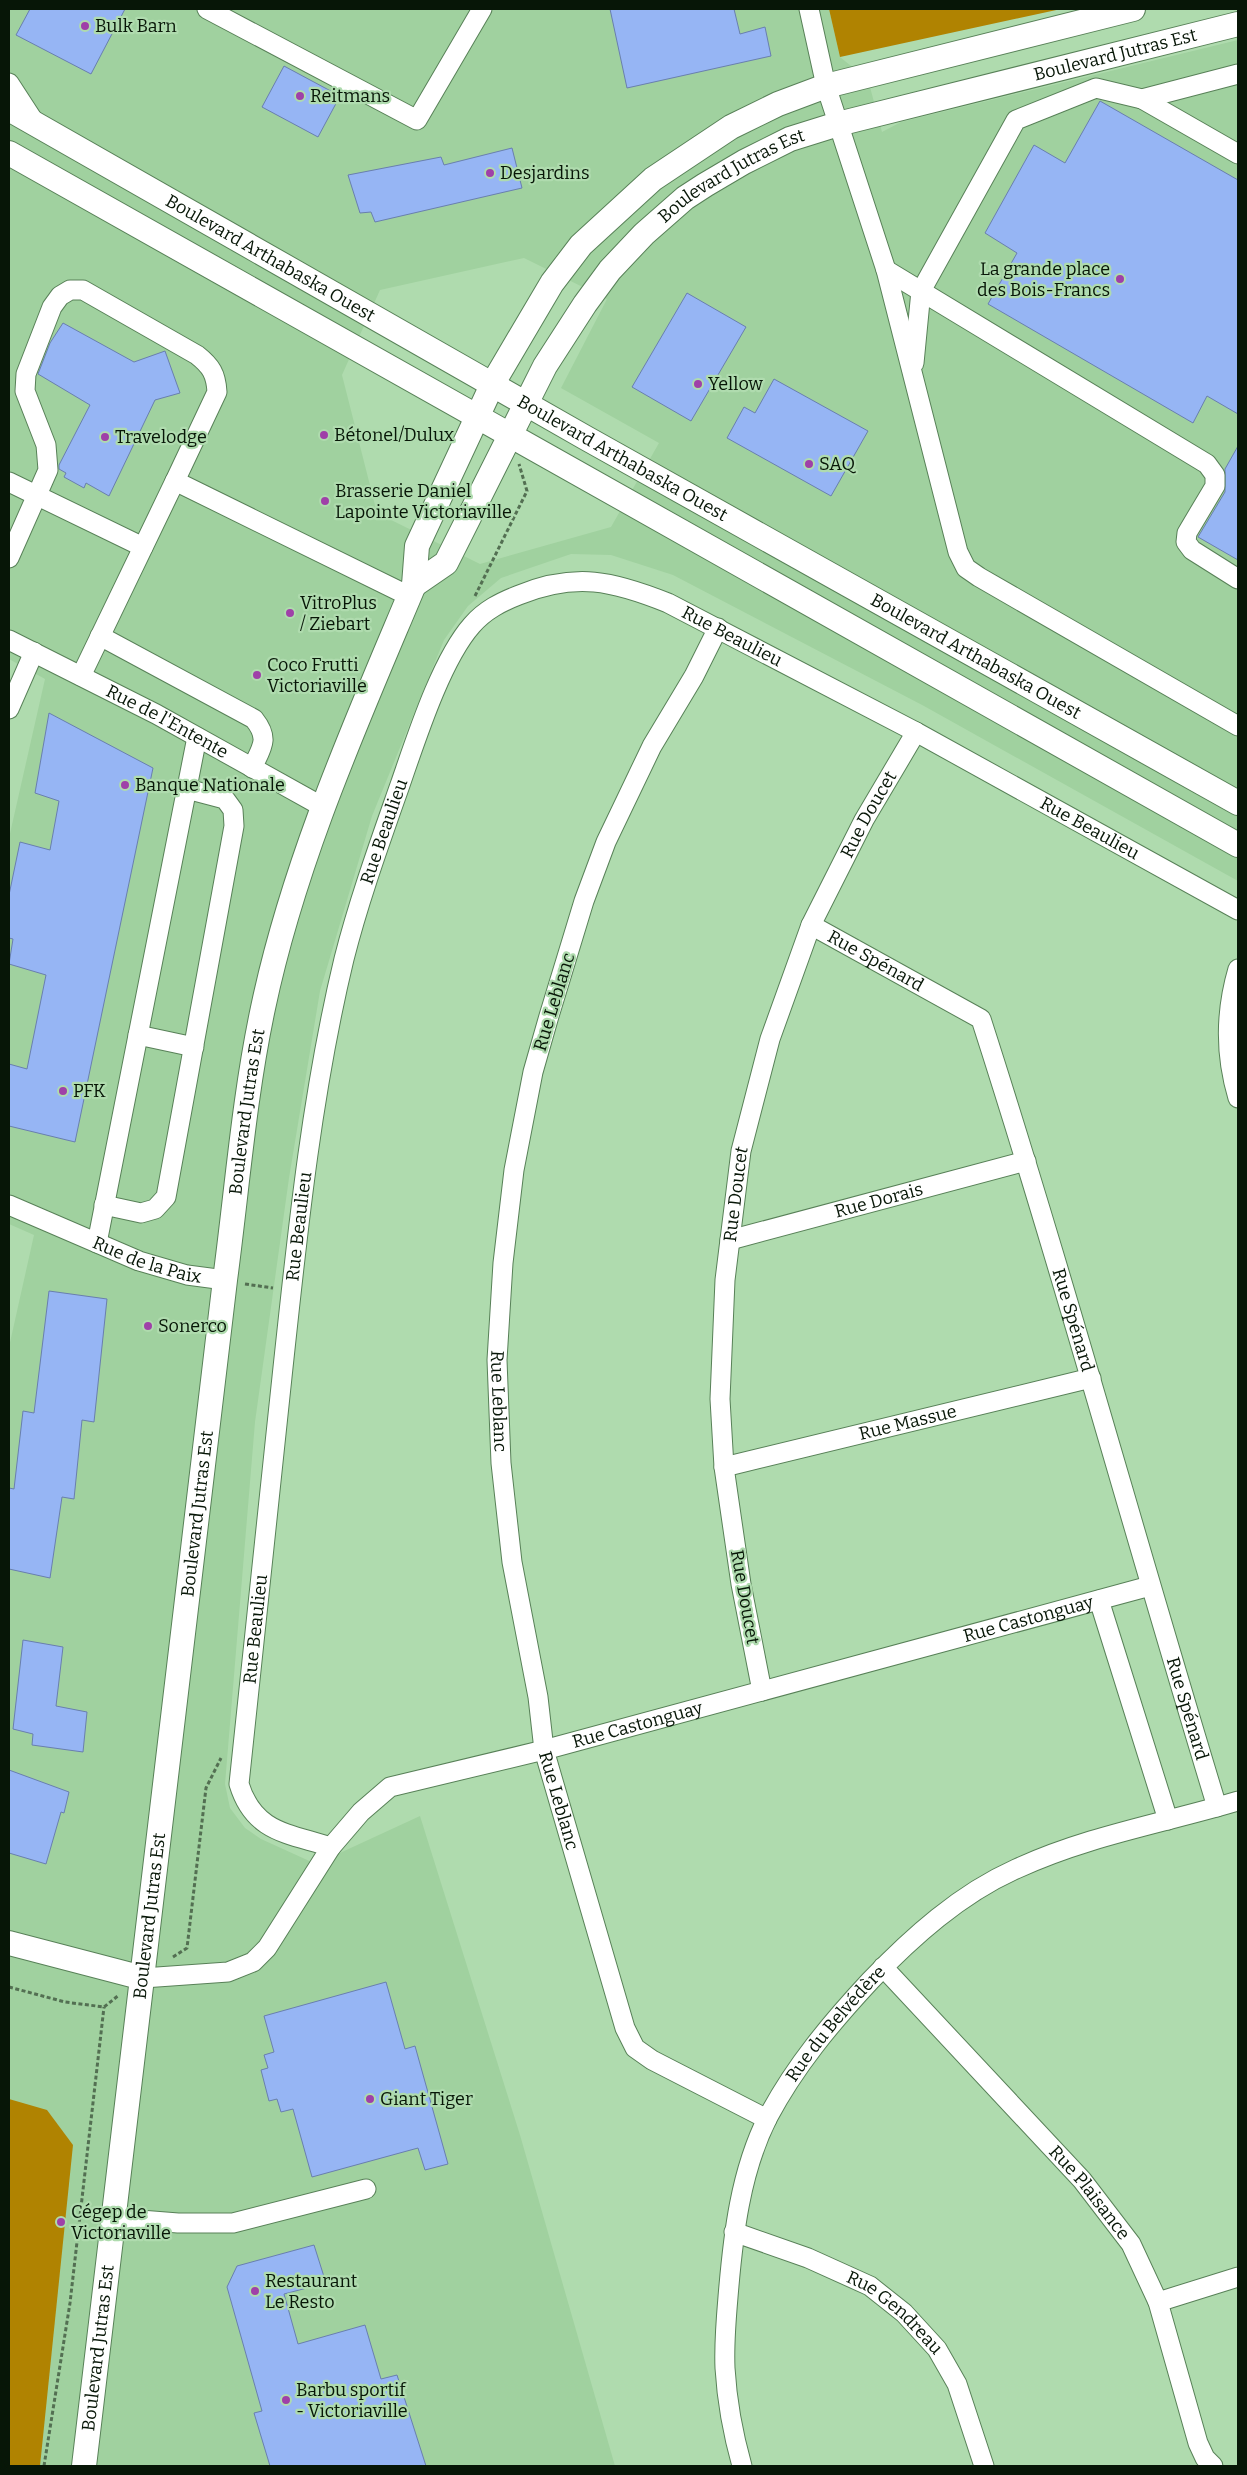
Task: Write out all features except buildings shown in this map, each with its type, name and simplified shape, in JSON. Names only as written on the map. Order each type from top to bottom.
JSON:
[{"type":"main road","name":"Boulevard Jutras Est","points":[[84,2466],[115,2218],[225,1280],[246,1116],[264,1008],[289,911],[323,807],[411,591],[417,546],[493,384],[552,283],[580,245],[614,212],[653,179],[731,127],[778,104],[826,86],[1133,9]]},
{"type":"main road","name":"Boulevard Jutras Est","points":[[411,591],[446,563],[545,366],[585,304],[610,270],[644,234],[686,198],[744,162],[790,139],[838,124],[1238,24]]},
{"type":"main road","name":"Boulevard Arthabaska Ouest","points":[[9,108],[527,402],[586,438],[1238,804]]},
{"type":"main road","name":"Boulevard Arthabaska Ouest","points":[[9,153],[1238,845]]},
{"type":"main road","points":[[9,1943],[143,1978]]},
{"type":"street","points":[[207,9],[417,120],[482,9]]},
{"type":"street","points":[[809,9],[826,86],[886,270],[958,552],[966,568],[1238,726]]},
{"type":"street","points":[[1142,99],[1238,74]]},
{"type":"street","points":[[9,83],[35,123]]},
{"type":"street","points":[[913,376],[921,291],[1016,120],[1096,88],[1142,99],[1238,154]]},
{"type":"street","points":[[886,270],[1207,464],[1215,475],[1215,486],[1187,533],[1186,542],[1192,550],[1238,579]]},
{"type":"street","points":[[9,558],[48,470],[49,459],[40,427],[25,391],[26,374],[52,307],[60,296],[70,290],[83,290],[197,355],[209,365],[216,378],[217,392],[81,676]]},
{"type":"street","points":[[175,481],[411,591]]},
{"type":"street","points":[[9,482],[143,547]]},
{"type":"street","name":"Rue Beaulieu","points":[[332,1847],[277,1830],[256,1819],[249,1809],[239,1784],[291,1291],[325,1043],[345,956],[376,854],[413,749],[456,646],[472,624],[493,606],[548,585],[584,580],[626,586],[668,602],[916,732],[1238,910]]},
{"type":"street","name":"Rue Leblanc","points":[[718,628],[694,676],[652,746],[606,842],[584,901],[533,1072],[514,1170],[503,1263],[497,1360],[501,1463],[512,1562],[538,1697],[544,1750],[625,2028],[635,2048],[652,2060],[767,2119]]},
{"type":"street","points":[[100,636],[254,719],[264,735],[263,744],[252,768]]},
{"type":"street","name":"Rue de l'Entente","points":[[9,640],[197,737],[323,807]]},
{"type":"street","points":[[9,709],[34,652]]},
{"type":"street","name":"Rue Doucet","points":[[762,1691],[741,1584],[724,1467],[720,1399],[725,1280],[741,1151],[766,1057],[811,925],[864,820],[916,732]]},
{"type":"street","points":[[97,1243],[197,737]]},
{"type":"street","points":[[104,1205],[141,1213],[155,1209],[166,1197],[234,826],[233,810],[225,799],[187,789]]},
{"type":"street","name":"Rue Spénard","points":[[811,925],[981,1018],[1091,1378],[1150,1586],[1217,1807]]},
{"type":"street","points":[[1238,970],[1229,1015],[1227,1046],[1231,1074],[1238,1098]]},
{"type":"street","points":[[138,1035],[194,1047]]},
{"type":"street","name":"Rue Dorais","points":[[730,1240],[1026,1161]]},
{"type":"street","name":"Rue de la Paix","points":[[9,1205],[139,1261],[187,1275],[225,1280]]},
{"type":"street","name":"Rue Massue","points":[[724,1467],[1091,1378]]},
{"type":"street","name":"Rue Castonguay","points":[[143,1978],[228,1972],[253,1962],[267,1948],[332,1847],[360,1812],[390,1786],[544,1750],[1150,1586]]},
{"type":"street","points":[[1099,1600],[1168,1820]]},
{"type":"street","name":"Rue du Belvédère","points":[[742,2466],[732,2429],[725,2366],[734,2232],[749,2167],[767,2119],[792,2076],[831,2022],[883,1967],[962,1898],[1015,1869],[1089,1840],[1238,1801]]},
{"type":"street","name":"Rue Plaisance","points":[[883,1967],[1103,2204],[1131,2244],[1158,2302],[1198,2443],[1204,2458],[1213,2466]]},
{"type":"street","points":[[115,2218],[178,2223],[233,2223],[366,2189]]},
{"type":"street","name":"Rue Gendreau","points":[[734,2232],[808,2258],[870,2286],[904,2313],[937,2349],[957,2384],[984,2466]]},
{"type":"street","points":[[1158,2302],[1238,2277]]},
{"type":"path","points":[[473,599],[528,491],[510,435]]},
{"type":"path","name":"Rue de la Paix","points":[[225,1280],[291,1291]]},
{"type":"path","points":[[172,1958],[187,1948],[206,1788],[222,1756],[244,1736]]},
{"type":"path","points":[[9,1987],[65,2002],[104,2007],[143,1978]]},
{"type":"path","points":[[44,2466],[70,2303],[104,2007]]},
{"type":"shaded area","points":[[9,9],[829,9],[840,57],[856,70],[866,72],[882,132],[901,122],[1238,40],[1238,881],[924,706],[673,575],[611,555],[571,554],[501,578],[468,606],[444,640],[372,816],[320,991],[289,1178],[255,1422],[225,1784],[230,1808],[245,1828],[261,1839],[316,1864],[420,1816],[520,2135],[615,2466],[9,2466],[9,1347],[34,1235],[9,1224],[9,838],[45,679],[9,659]],"holes":[[[524,258],[607,299],[561,388],[659,443],[611,527],[480,564],[377,513],[342,375],[380,290]]]},
{"type":"shaded area","points":[[829,9],[1061,9],[840,57]]},
{"type":"shaded area","points":[[9,2099],[47,2110],[73,2145],[40,2466],[9,2466]]},
{"type":"place","name":"Bulk Barn","points":[[85,26]]},
{"type":"place","name":"Reitmans","points":[[300,96]]},
{"type":"place","name":"Desjardins","points":[[490,173]]},
{"type":"place","name":"La grande place des Bois-Francs","points":[[1120,279]]},
{"type":"place","name":"Yellow","points":[[698,384]]},
{"type":"place","name":"Bétonel/Dulux","points":[[324,435]]},
{"type":"place","name":"Travelodge","points":[[105,437]]},
{"type":"place","name":"SAQ","points":[[809,464]]},
{"type":"place","name":"Brasserie Daniel Lapointe Victoriaville","points":[[325,501]]},
{"type":"place","name":"VitroPlus / Ziebart","points":[[290,613]]},
{"type":"place","name":"Coco Frutti Victoriaville","points":[[257,675]]},
{"type":"place","name":"Banque Nationale","points":[[125,785]]},
{"type":"place","name":"PFK","points":[[63,1091]]},
{"type":"place","name":"Sonerco","points":[[148,1326]]},
{"type":"place","name":"Giant Tiger","points":[[370,2099]]},
{"type":"place","name":"Cégep de Victoriaville","points":[[61,2222]]},
{"type":"place","name":"Restaurant Le Resto","points":[[255,2291]]},
{"type":"place","name":"Barbu sportif - Victoriaville","points":[[286,2400]]}]
